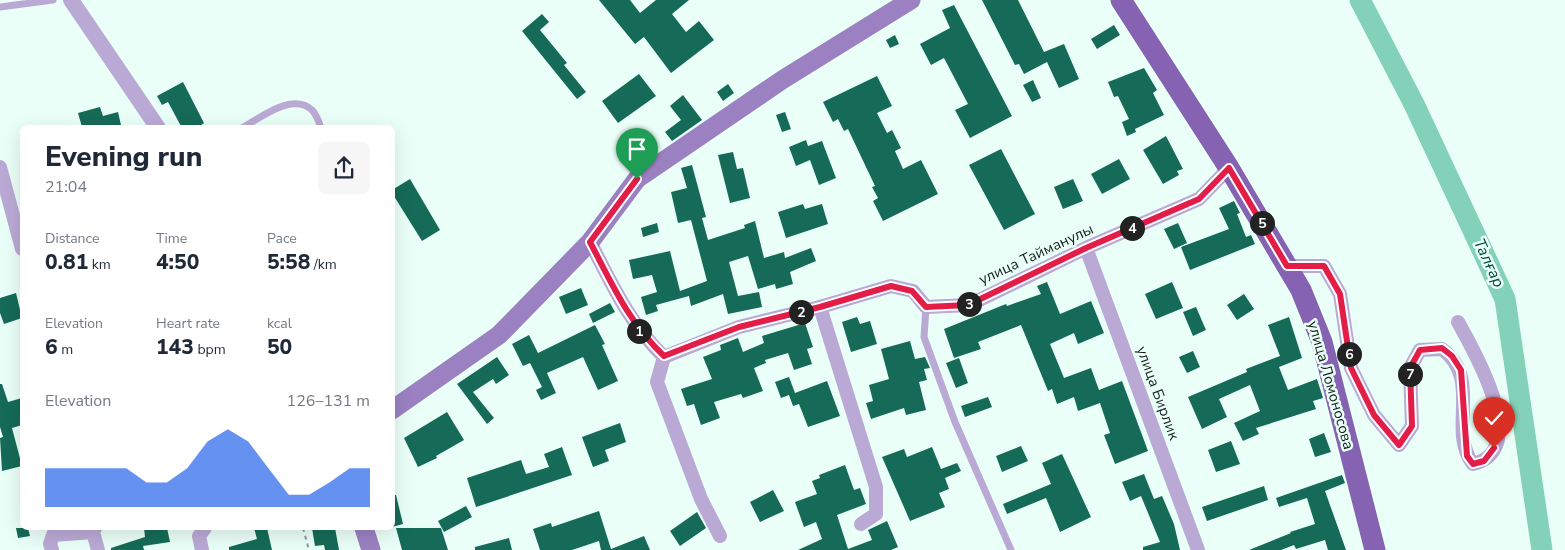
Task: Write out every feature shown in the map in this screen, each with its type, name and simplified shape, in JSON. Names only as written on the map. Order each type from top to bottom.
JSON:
[{"type":"main road","points":[[395,408],[499,334],[590,242],[637,179],[782,80],[911,0]]},
{"type":"main road","name":"улица Ломоносова","points":[[1121,0],[1229,168],[1302,290],[1322,342],[1375,550]]},
{"type":"main road","points":[[365,530],[371,550]]},
{"type":"street","points":[[71,0],[156,125]]},
{"type":"street","points":[[0,167],[20,242]]},
{"type":"street","name":"улица Тайманулы","points":[[926,307],[968,305],[1086,248],[1199,199],[1229,168]]},
{"type":"street","points":[[590,242],[624,309],[644,338],[664,356]]},
{"type":"street","name":"улица Бирлик","points":[[1086,248],[1198,550]]},
{"type":"street","points":[[1287,266],[1324,266],[1340,294],[1351,368],[1374,415],[1399,445],[1412,426],[1410,368],[1420,350],[1442,348],[1452,356],[1461,370],[1467,456],[1473,464],[1484,461],[1494,448],[1499,423],[1497,405],[1472,347],[1458,322]]},
{"type":"street","points":[[664,356],[739,327],[820,307],[891,286],[912,291],[926,307]]},
{"type":"street","points":[[820,307],[876,487],[876,514],[861,524]]},
{"type":"street","points":[[664,356],[657,382],[701,499],[720,536]]},
{"type":"street","points":[[52,550],[50,544],[53,536],[94,530],[98,550]]},
{"type":"street","points":[[202,550],[198,536],[203,530]]},
{"type":"lane","points":[[0,7],[53,0]]},
{"type":"lane","points":[[247,125],[284,105],[302,104],[313,111],[320,125]]},
{"type":"lane","points":[[926,307],[924,337],[956,422],[1011,550]]},
{"type":"path","points":[[304,530],[309,550]]},
{"type":"building","points":[[599,0],[630,0],[640,13],[656,0],[689,0],[672,14],[686,32],[699,21],[714,40],[671,73],[644,37],[635,44]]},
{"type":"building","points":[[982,0],[1018,0],[1044,52],[1064,44],[1079,79],[1059,88],[1047,62],[1024,74],[1019,64],[1015,65]]},
{"type":"building","points":[[954,5],[1012,116],[970,138],[955,110],[968,104],[944,58],[931,65],[920,44],[950,28],[942,10]]},
{"type":"building","points":[[542,14],[549,22],[540,30],[567,63],[564,65],[586,92],[577,99],[522,31]]},
{"type":"building","points":[[1114,25],[1120,35],[1097,49],[1091,39]]},
{"type":"building","points":[[895,35],[899,44],[890,48],[886,40]]},
{"type":"building","points":[[1144,68],[1157,90],[1153,93],[1164,115],[1135,129],[1136,132],[1127,136],[1122,122],[1129,119],[1118,96],[1114,97],[1108,82]]},
{"type":"building","points":[[639,74],[656,96],[618,123],[602,101]]},
{"type":"building","points":[[877,76],[892,106],[877,113],[887,133],[892,130],[901,148],[895,151],[903,169],[921,160],[938,194],[883,221],[873,201],[878,198],[872,187],[875,186],[848,129],[844,131],[838,119],[833,122],[823,102]]},
{"type":"building","points":[[1033,80],[1041,98],[1032,102],[1023,85]]},
{"type":"building","points":[[183,82],[204,123],[201,125],[180,125],[168,102],[162,105],[157,96]]},
{"type":"building","points":[[728,84],[734,93],[723,101],[717,92]]},
{"type":"building","points":[[683,95],[702,120],[672,141],[665,132],[681,120],[670,106]]},
{"type":"building","points":[[100,107],[103,116],[118,112],[121,125],[81,125],[78,113]]},
{"type":"building","points":[[785,112],[791,129],[782,132],[776,115]]},
{"type":"building","points":[[1166,136],[1183,169],[1177,171],[1179,175],[1163,184],[1143,150]]},
{"type":"building","points":[[806,140],[808,146],[822,141],[836,178],[819,185],[810,160],[796,166],[789,147]]},
{"type":"building","points":[[1001,149],[1035,214],[1004,230],[969,165]]},
{"type":"building","points":[[733,152],[737,169],[743,168],[750,198],[730,203],[718,155]]},
{"type":"building","points":[[1119,159],[1130,179],[1102,194],[1091,174]]},
{"type":"building","points":[[692,165],[706,217],[702,218],[708,240],[745,228],[744,225],[755,221],[764,258],[784,252],[785,258],[811,248],[816,261],[790,272],[793,284],[776,289],[775,284],[758,289],[748,256],[729,262],[738,296],[759,292],[762,307],[728,314],[723,294],[691,306],[689,296],[656,305],[658,311],[646,315],[641,297],[657,292],[652,275],[633,279],[629,260],[670,251],[680,291],[707,281],[691,220],[678,223],[671,192],[687,188],[681,168]]},
{"type":"building","points":[[410,179],[440,230],[422,241],[395,198],[395,188]]},
{"type":"building","points":[[1073,179],[1083,201],[1063,209],[1054,187]]},
{"type":"building","points":[[1234,201],[1240,213],[1237,214],[1246,237],[1251,235],[1255,244],[1190,270],[1181,247],[1229,229],[1219,208]]},
{"type":"building","points":[[803,204],[805,209],[822,204],[828,224],[786,238],[778,212]]},
{"type":"building","points":[[657,223],[659,232],[643,237],[641,228]]},
{"type":"building","points":[[1178,223],[1187,243],[1174,249],[1164,229]]},
{"type":"building","points":[[1047,282],[1060,314],[1091,301],[1104,333],[1078,344],[1074,333],[1050,344],[1064,378],[1091,368],[1099,390],[1122,381],[1148,451],[1115,464],[1104,435],[1110,433],[1100,403],[1078,411],[1074,397],[1057,404],[1052,389],[1048,391],[1021,325],[978,342],[981,349],[954,358],[944,329],[1006,304],[1007,306],[1041,294],[1037,286]]},
{"type":"building","points":[[1172,282],[1183,308],[1156,319],[1145,294]]},
{"type":"building","points":[[581,288],[588,305],[566,314],[559,297]]},
{"type":"building","points":[[16,293],[20,319],[4,324],[0,313],[0,298]]},
{"type":"building","points":[[1244,294],[1254,309],[1237,320],[1227,305]]},
{"type":"building","points":[[610,303],[615,312],[593,323],[589,314]]},
{"type":"building","points":[[1196,307],[1206,330],[1193,336],[1183,312]]},
{"type":"building","points":[[857,317],[860,324],[870,321],[877,344],[851,352],[842,322]]},
{"type":"building","points":[[1289,317],[1302,358],[1279,367],[1288,390],[1317,379],[1323,398],[1313,401],[1316,409],[1256,428],[1259,434],[1243,441],[1234,423],[1260,411],[1250,385],[1219,399],[1227,417],[1202,429],[1188,397],[1247,372],[1246,369],[1280,356],[1268,325]]},
{"type":"building","points":[[805,323],[813,347],[807,349],[812,364],[794,370],[788,353],[765,360],[766,363],[754,368],[763,391],[743,398],[741,394],[714,402],[720,418],[701,425],[694,404],[687,406],[681,389],[712,379],[703,357],[721,350],[720,345],[738,338],[743,352],[764,343],[762,336]]},
{"type":"building","points":[[595,325],[605,344],[602,345],[618,381],[598,390],[583,357],[547,373],[556,393],[541,400],[536,390],[542,387],[530,363],[523,366],[512,344],[529,335],[538,353]]},
{"type":"building","points":[[910,341],[915,359],[925,357],[930,368],[924,369],[927,380],[919,382],[926,410],[906,415],[904,408],[871,419],[866,403],[873,401],[869,385],[889,379],[881,349]]},
{"type":"building","points":[[1193,351],[1200,367],[1187,373],[1179,357]]},
{"type":"building","points":[[497,357],[509,375],[496,384],[493,379],[473,392],[494,418],[487,424],[457,384]]},
{"type":"building","points":[[959,358],[968,383],[956,388],[946,363]]},
{"type":"building","points":[[789,377],[795,393],[827,381],[840,416],[808,427],[799,404],[793,406],[789,395],[781,398],[775,382]]},
{"type":"building","points":[[0,384],[2,384],[8,402],[20,399],[20,426],[12,428],[20,458],[20,466],[2,471],[0,438],[3,437],[0,427]]},
{"type":"building","points":[[988,397],[992,407],[965,417],[961,406]]},
{"type":"building","points":[[447,412],[464,440],[436,456],[437,458],[418,467],[404,438]]},
{"type":"building","points":[[620,423],[626,442],[605,450],[609,461],[593,467],[582,437]]},
{"type":"building","points":[[1324,433],[1331,452],[1315,457],[1309,439]]},
{"type":"building","points":[[1231,441],[1240,464],[1216,472],[1208,450]]},
{"type":"building","points":[[1021,446],[1028,461],[1002,472],[996,456]]},
{"type":"building","points":[[562,447],[572,475],[476,507],[467,478],[521,460],[526,474],[549,467],[544,454]]},
{"type":"building","points":[[932,447],[941,469],[957,463],[961,471],[945,478],[949,489],[939,493],[945,507],[910,521],[882,457],[904,449],[907,457]]},
{"type":"building","points":[[1062,454],[1091,517],[1060,532],[1046,498],[1007,514],[1003,504],[1051,484],[1042,463]]},
{"type":"building","points":[[845,465],[854,490],[860,488],[866,504],[837,515],[848,549],[872,540],[868,530],[887,521],[898,547],[891,550],[798,550],[822,539],[816,522],[804,527],[795,502],[817,494],[812,481],[820,478],[819,475]]},
{"type":"building","points":[[1144,474],[1154,499],[1162,496],[1174,524],[1180,550],[1143,550],[1143,547],[1160,542],[1141,496],[1130,501],[1122,482]]},
{"type":"building","points":[[1342,475],[1345,483],[1325,491],[1346,550],[1328,550],[1325,540],[1296,549],[1294,545],[1281,550],[1249,550],[1290,532],[1315,524],[1307,498],[1279,507],[1276,498]]},
{"type":"building","points":[[1264,486],[1268,500],[1207,521],[1202,507]]},
{"type":"building","points":[[773,490],[784,511],[760,522],[750,502]]},
{"type":"building","points":[[395,495],[396,495],[403,524],[395,526]]},
{"type":"building","points":[[466,506],[472,517],[444,532],[438,521]]},
{"type":"building","points":[[599,511],[611,549],[644,536],[650,550],[601,550],[599,541],[572,550],[540,550],[533,529],[551,523],[552,527]]},
{"type":"building","points":[[697,512],[706,528],[680,546],[670,531]]},
{"type":"building","points":[[16,528],[28,530],[30,536],[18,538]]},
{"type":"building","points":[[396,528],[441,528],[448,550],[402,550]]},
{"type":"building","points":[[144,530],[167,530],[170,542],[143,546],[144,550],[111,550],[111,548],[145,537]]},
{"type":"building","points":[[255,530],[267,530],[272,550],[229,550],[229,547],[257,539]]},
{"type":"building","points":[[312,530],[335,530],[339,550],[325,550],[324,545],[315,546]]},
{"type":"building","points":[[509,538],[512,550],[475,550],[475,547]]},
{"type":"waterway","name":"Талғар","points":[[1360,0],[1414,104],[1505,299],[1542,550]]},
{"type":"route","points":[[637,179],[590,242],[624,309],[644,338],[664,356],[739,327],[820,307],[891,286],[912,291],[926,307],[968,305],[1086,248],[1199,199],[1229,168],[1287,266],[1324,266],[1340,294],[1351,368],[1374,415],[1399,445],[1412,426],[1410,368],[1420,350],[1442,348],[1452,356],[1461,370],[1467,456],[1473,464],[1484,461],[1494,448]]}]
